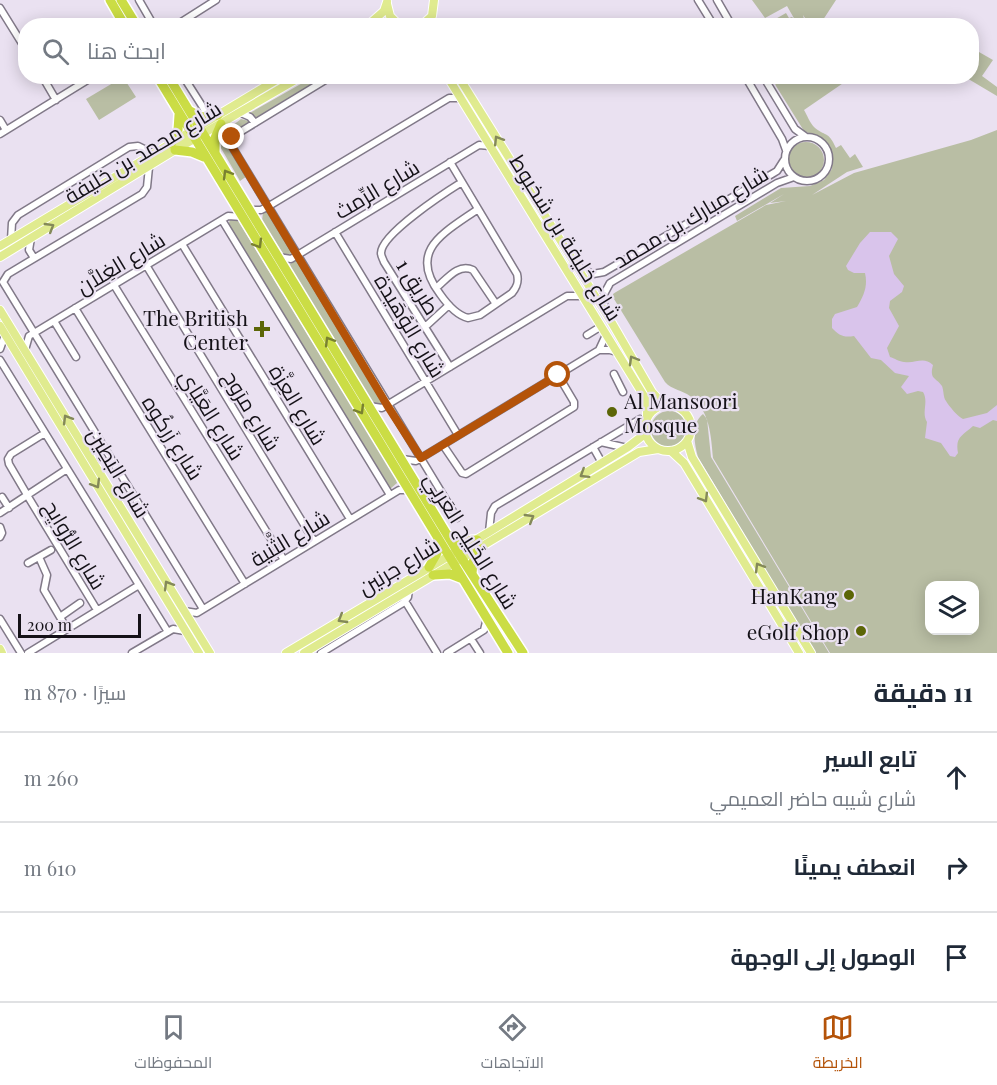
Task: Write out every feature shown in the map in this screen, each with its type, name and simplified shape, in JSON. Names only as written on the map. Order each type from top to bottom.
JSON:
[{"type":"highway","points":[[110,0],[120,18]]},
{"type":"highway","points":[[121,0],[132,18]]},
{"type":"highway","name":"شارع الخَلِيج العَربِي","points":[[163,84],[197,133],[216,155],[246,214],[442,536],[455,557],[473,576],[523,653]]},
{"type":"highway","name":"شارع الخَلِيج العَربِي","points":[[171,84],[183,111]]},
{"type":"highway","points":[[206,158],[173,147],[183,111],[220,120],[215,138],[216,155]]},
{"type":"highway","name":"شارع الخَلِيج العَربِي","points":[[197,133],[206,158],[233,202],[257,223],[401,459],[407,478],[404,490],[442,536]]},
{"type":"highway","points":[[462,579],[450,574],[431,571],[442,536],[478,544],[473,562],[473,576]]},
{"type":"highway","name":"شارع الخَلِيج العَربِي","points":[[455,557],[462,579],[509,653]]},
{"type":"main road","points":[[376,18],[384,11],[387,1]]},
{"type":"main road","points":[[387,1],[392,18]]},
{"type":"main road","points":[[429,18],[435,1]]},
{"type":"main road","name":"شارع محمد بن خليفة","points":[[0,257],[149,167],[173,147],[220,120],[272,84]]},
{"type":"main road","name":"شارع محمد بن خليفة","points":[[220,120],[241,113],[289,84]]},
{"type":"main road","name":"شارع خليفة بن شخبوط","points":[[463,84],[612,323],[652,392],[661,402],[668,405]]},
{"type":"main road","name":"شارع خليفة بن شخبوط","points":[[453,86],[644,396],[647,404],[644,422]]},
{"type":"main road","name":"شارع محمد بن خليفة","points":[[0,246],[154,154],[173,147]]},
{"type":"main road","name":"شارع البَطِين","points":[[0,310],[210,653]]},
{"type":"main road","name":"شارع البَطِين","points":[[0,326],[199,653]]},
{"type":"main road","points":[[668,405],[676,406],[688,416],[691,428],[683,446],[670,451],[658,449],[649,440],[644,422],[656,409],[668,405]]},
{"type":"main road","name":"شارع جرنين","points":[[478,544],[489,532],[628,447],[641,437],[644,422]]},
{"type":"main road","points":[[687,441],[692,457],[811,653]]},
{"type":"main road","name":"شارع جرنين","points":[[286,653],[639,452],[658,449]]},
{"type":"main road","points":[[670,451],[684,463],[799,653]]},
{"type":"main road","name":"شارع جرنين","points":[[304,653],[410,589],[431,571]]},
{"type":"street","points":[[139,0],[149,18]]},
{"type":"street","points":[[188,18],[216,0]]},
{"type":"street","points":[[698,0],[709,18]]},
{"type":"street","points":[[717,0],[727,18]]},
{"type":"street","points":[[0,8],[18,37]]},
{"type":"street","points":[[47,84],[56,100]]},
{"type":"street","points":[[0,120],[3,132],[81,84]]},
{"type":"street","points":[[188,84],[204,109]]},
{"type":"street","points":[[320,84],[232,137],[230,141],[385,406],[457,518]]},
{"type":"street","name":"شارع مبارك بن محمد","points":[[750,84],[786,150]]},
{"type":"street","points":[[768,84],[795,129],[806,137]]},
{"type":"street","points":[[233,202],[228,216],[246,214],[269,206],[449,98],[453,86]]},
{"type":"street","points":[[449,98],[460,98]]},
{"type":"street","points":[[241,113],[250,117],[255,123]]},
{"type":"street","points":[[482,134],[479,145],[490,146]]},
{"type":"street","points":[[806,137],[814,138],[825,147],[829,161],[827,169],[816,179],[801,180],[794,177],[784,160],[786,150],[794,141],[806,137]]},
{"type":"street","name":"شارع الرِّمث","points":[[291,259],[479,145]]},
{"type":"street","points":[[11,240],[12,223],[18,215],[129,147],[138,146],[154,154]]},
{"type":"street","name":"شارع مبارك بن محمد","points":[[576,266],[591,274],[604,272],[772,174],[784,160]]},
{"type":"street","points":[[450,162],[518,274],[518,284],[515,289],[480,315],[468,318],[457,313],[436,288],[427,272],[426,257],[429,250],[445,233],[478,209]]},
{"type":"street","points":[[18,246],[29,250],[34,258],[142,194],[147,184],[149,167]]},
{"type":"street","name":"شارع مبارك بن محمد","points":[[612,323],[603,302],[604,292],[610,283],[777,183],[794,177]]},
{"type":"street","name":"طريق 1","points":[[450,367],[384,262],[381,253],[386,242],[426,205],[462,182]]},
{"type":"street","points":[[257,223],[261,210]]},
{"type":"street","name":"شارع الغِلاَّن","points":[[31,335],[228,216]]},
{"type":"street","points":[[222,220],[390,495]]},
{"type":"street","name":"شارع الوُهَيدة","points":[[335,232],[459,435]]},
{"type":"street","points":[[29,250],[31,238]]},
{"type":"street","name":"شارع العِزَّة","points":[[182,244],[350,519]]},
{"type":"street","points":[[278,257],[291,259],[288,273]]},
{"type":"street","name":"شارع البَطِين","points":[[34,258],[6,275],[3,280],[5,286],[31,335],[200,611]]},
{"type":"street","name":"شارع مرَوح","points":[[146,266],[314,541]]},
{"type":"street","points":[[436,288],[453,273],[462,268],[468,268],[473,270],[496,304]]},
{"type":"street","points":[[604,272],[601,281],[610,283]]},
{"type":"street","points":[[369,406],[385,406],[567,296],[572,287],[572,280]]},
{"type":"street","name":"شارع العَيَّاي","points":[[114,285],[284,560]]},
{"type":"street","points":[[567,296],[581,296]]},
{"type":"street","points":[[425,327],[449,305]]},
{"type":"street","name":"شارع زَركُوه","points":[[75,308],[244,584]]},
{"type":"street","points":[[54,321],[76,357]]},
{"type":"street","points":[[587,335],[600,327]]},
{"type":"street","points":[[14,333],[31,335],[25,350]]},
{"type":"street","points":[[5,335],[1,348],[14,349]]},
{"type":"street","points":[[599,350],[606,335]]},
{"type":"street","points":[[407,478],[418,460],[599,350],[617,352]]},
{"type":"street","points":[[0,360],[139,585],[170,630]]},
{"type":"street","points":[[623,392],[614,376],[627,369]]},
{"type":"street","points":[[443,445],[462,473],[466,474],[574,407],[574,402],[558,375]]},
{"type":"street","points":[[379,423],[385,406]]},
{"type":"street","points":[[489,532],[491,513],[495,506],[610,436],[644,422]]},
{"type":"street","name":"شارع الرُّوايِح","points":[[45,433],[11,454],[8,459],[9,464],[97,610]]},
{"type":"street","points":[[610,436],[613,446]]},
{"type":"street","points":[[601,442],[628,447]]},
{"type":"street","points":[[592,447],[602,463]]},
{"type":"street","points":[[401,459],[418,460]]},
{"type":"street","points":[[0,513],[67,469]]},
{"type":"street","name":"شارع الثَّنية","points":[[200,611],[390,495],[404,490]]},
{"type":"street","points":[[2,497],[9,507]]},
{"type":"street","points":[[0,527],[2,533],[0,537]]},
{"type":"street","points":[[28,563],[51,550]]},
{"type":"street","points":[[39,557],[48,576],[44,590],[67,629]]},
{"type":"street","points":[[27,653],[139,585]]},
{"type":"street","points":[[321,653],[405,601],[410,589]]},
{"type":"street","points":[[405,601],[437,653]]},
{"type":"street","points":[[60,617],[80,603]]},
{"type":"street","points":[[184,611],[200,611],[194,627]]},
{"type":"street","points":[[132,653],[170,630],[177,616]]},
{"type":"street","points":[[447,653],[484,630],[487,617]]},
{"type":"street","points":[[0,619],[21,653]]},
{"type":"street","points":[[170,630],[186,631]]},
{"type":"street","points":[[471,639],[480,653]]},
{"type":"green space","points":[[752,0],[836,0],[824,18],[805,18],[803,15],[804,18],[794,18],[787,6],[765,18]]},
{"type":"green space","points":[[786,13],[789,18],[777,18]]},
{"type":"green space","points":[[979,52],[993,60],[982,76],[997,87],[997,96],[977,84],[979,84]]},
{"type":"green space","points":[[111,84],[128,84],[136,97],[99,120],[86,99]]},
{"type":"green space","points":[[301,84],[316,84],[259,119],[248,114]]},
{"type":"green space","points":[[775,84],[842,84],[804,110],[814,127],[828,136],[836,148],[841,145],[850,158],[855,154],[863,167],[847,172],[812,195],[854,173],[971,140],[997,130],[997,653],[830,653],[713,458],[708,424],[702,408],[690,396],[665,382],[614,299],[613,294],[616,292],[766,205],[786,201],[770,203],[784,194],[737,221],[735,216],[781,188],[810,186],[824,180],[832,169],[832,156],[828,144],[804,131]]},
{"type":"green space","points":[[241,119],[249,121],[248,125],[229,137],[228,144],[247,176],[240,181],[218,143],[220,135]]},
{"type":"green space","points":[[806,142],[819,147],[824,160],[819,173],[806,178],[793,173],[788,160],[793,147]]},
{"type":"green space","points":[[269,211],[294,253],[284,255],[262,221],[263,212]]},
{"type":"green space","points":[[237,219],[396,479],[397,483],[390,489],[386,487],[227,228],[230,220]]},
{"type":"green space","points":[[297,260],[383,399],[381,405],[371,404],[291,271],[290,264]]},
{"type":"green space","points":[[669,411],[682,416],[687,429],[682,442],[669,447],[656,442],[651,429],[656,416]]},
{"type":"green space","points":[[703,414],[707,419],[711,457],[829,653],[815,653],[698,457],[695,428]]},
{"type":"shaded area","points":[[870,232],[891,232],[898,239],[889,256],[894,274],[904,286],[902,292],[890,301],[889,308],[899,326],[887,348],[890,357],[902,362],[926,361],[933,365],[933,376],[942,386],[945,399],[963,419],[987,413],[997,405],[997,421],[993,420],[980,428],[973,426],[959,440],[958,453],[955,457],[950,456],[941,443],[925,438],[927,422],[925,396],[923,392],[918,391],[907,394],[901,387],[909,376],[895,373],[881,360],[871,358],[854,336],[847,337],[832,328],[832,319],[835,314],[857,307],[863,294],[866,286],[865,273],[854,273],[846,266],[860,243]]},
{"type":"place","name":"The British Center","points":[[262,329]]},
{"type":"place","name":"Al Mansoori Mosque","points":[[612,412]]},
{"type":"place","name":"HanKang","points":[[849,595]]},
{"type":"place","name":"eGolf Shop","points":[[861,631]]},
{"type":"route","points":[[232,137],[231,145],[421,458],[558,375]]}]
